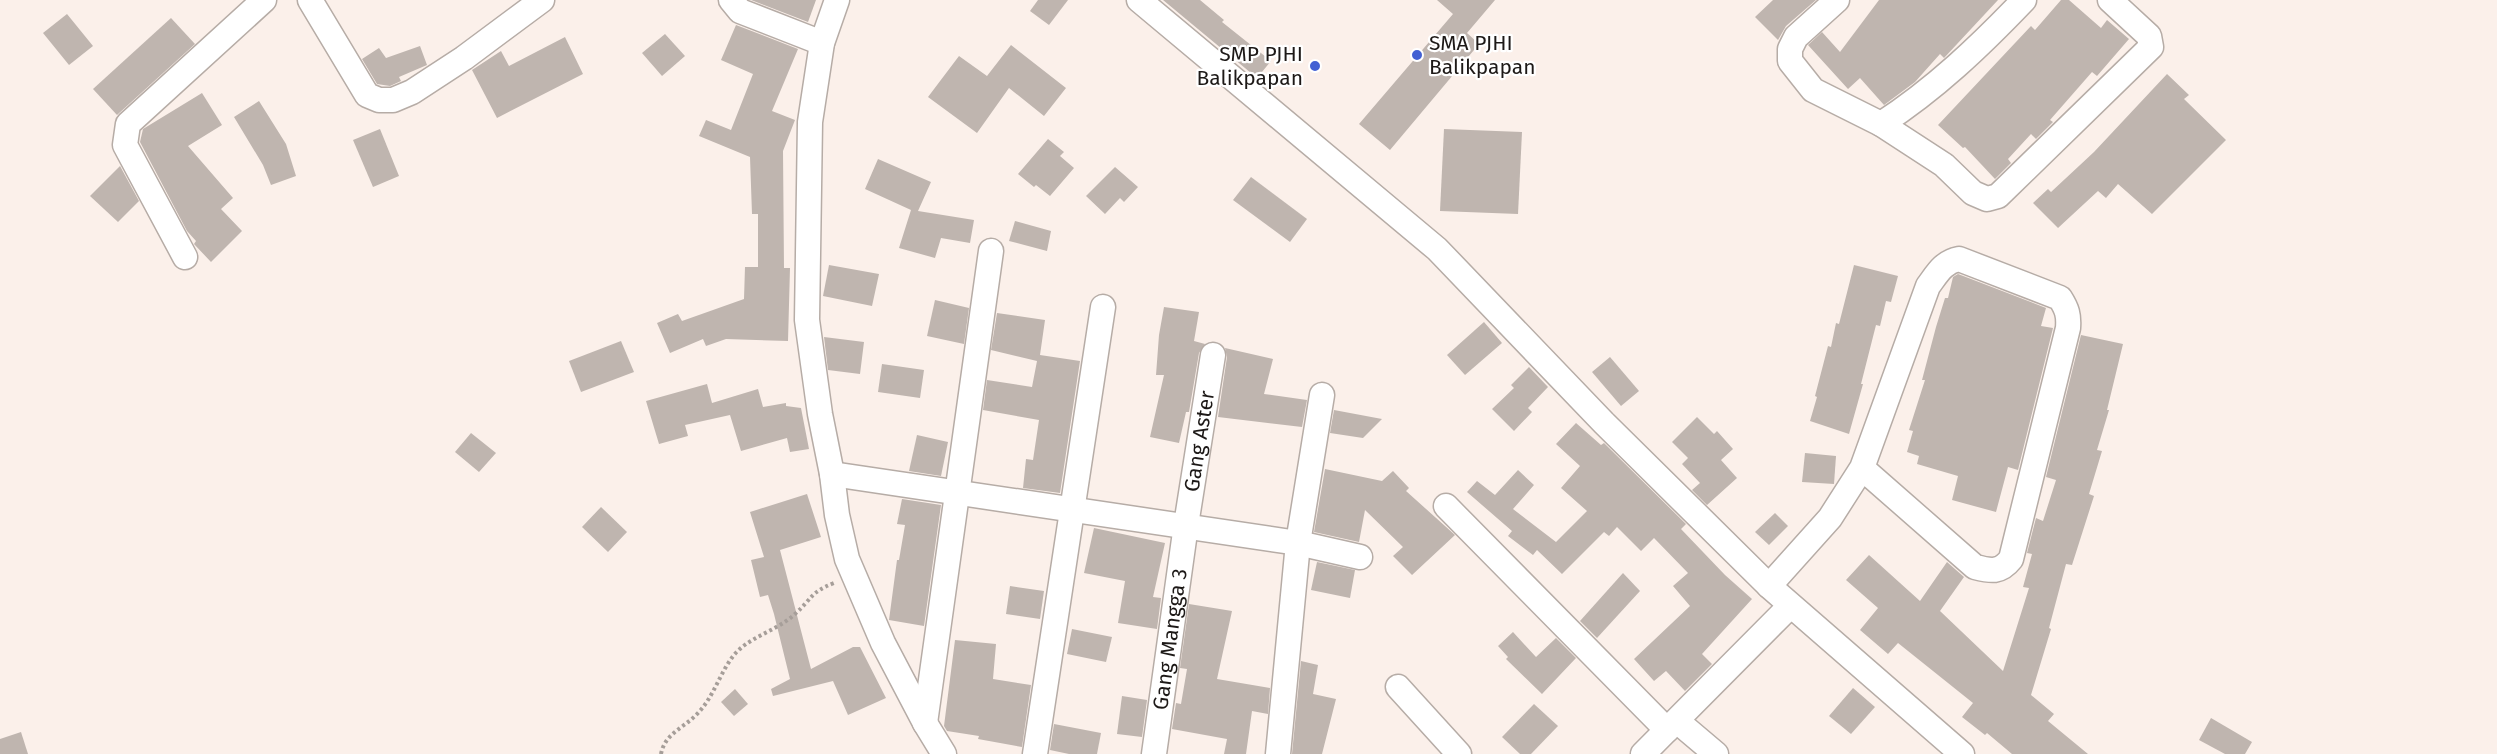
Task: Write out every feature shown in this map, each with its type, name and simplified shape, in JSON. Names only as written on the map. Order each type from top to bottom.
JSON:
[{"type":"street","points":[[185,256],[125,145],[125,132],[128,124],[264,0]]},
{"type":"street","points":[[310,0],[367,94],[379,100],[393,100],[412,92],[464,58],[542,0]]},
{"type":"street","points":[[731,0],[740,11],[822,43]]},
{"type":"street","points":[[837,0],[822,43],[810,122],[807,320],[820,414],[847,559],[883,643],[944,754]]},
{"type":"street","points":[[1138,0],[1437,249],[1604,423],[1768,586],[1962,754]]},
{"type":"street","points":[[1837,0],[1796,37],[1790,49],[1790,60],[1813,90],[1881,124],[1944,165],[1973,193],[1987,199],[1998,196],[2151,47],[2149,36],[2110,0]]},
{"type":"street","points":[[1881,124],[1911,105],[1967,58],[2025,0]]},
{"type":"street","points":[[925,723],[992,251]]},
{"type":"street","points":[[1768,586],[1830,518],[1862,468],[1928,286],[1939,270],[1949,261],[1959,259],[2060,298],[2067,307],[2069,316],[2067,328],[2011,559],[2006,566],[1994,572],[1975,567],[1862,468]]},
{"type":"street","points":[[1035,754],[1103,307]]},
{"type":"street","name":"Gang Aster","points":[[1186,525],[1213,355]]},
{"type":"street","points":[[1278,754],[1298,543],[1322,395]]},
{"type":"street","points":[[832,474],[1186,525],[1298,543],[1360,557]]},
{"type":"street","points":[[1446,506],[1672,725],[1716,754]]},
{"type":"street","name":"Gang Mangga 3","points":[[1154,754],[1186,525]]},
{"type":"street","points":[[1642,754],[1790,606]]},
{"type":"street","points":[[1398,687],[1459,754]]},
{"type":"path","points":[[661,754],[666,739],[697,715],[710,698],[736,653],[758,636],[768,633],[795,615],[815,591],[854,574]]},
{"type":"building","points":[[751,0],[816,0],[808,22]]},
{"type":"building","points":[[1038,0],[1068,0],[1049,25],[1030,11]]},
{"type":"building","points":[[1163,0],[1200,0],[1224,20],[1222,22],[1271,61],[1257,78]]},
{"type":"building","points":[[1437,0],[1495,0],[1467,33],[1479,44],[1390,150],[1359,124],[1453,14]]},
{"type":"building","points":[[1773,0],[1816,0],[1786,26],[1778,40],[1755,17]]},
{"type":"building","points":[[1879,0],[1998,0],[1944,58],[1940,54],[1915,82],[1884,105],[1860,78],[1848,89],[1808,45],[1822,32],[1840,52]]},
{"type":"building","points":[[2061,0],[2069,0],[2101,28],[2107,20],[2129,39],[2097,76],[2092,72],[2050,120],[2053,122],[2036,139],[2031,134],[2008,159],[2011,163],[1995,179],[1965,147],[1963,148],[1938,125],[2031,26],[2035,30]]},
{"type":"building","points":[[67,14],[93,46],[69,65],[43,33]]},
{"type":"building","points":[[171,18],[195,44],[117,115],[93,89]]},
{"type":"building","points":[[736,25],[798,49],[772,111],[795,120],[783,151],[784,268],[790,268],[788,341],[726,339],[706,346],[703,339],[670,353],[657,323],[678,314],[682,321],[744,299],[745,267],[758,267],[758,214],[752,214],[750,157],[699,136],[706,120],[731,130],[753,74],[721,60]]},
{"type":"building","points":[[665,34],[685,56],[662,76],[642,53]]},
{"type":"building","points":[[565,37],[583,74],[497,118],[472,70],[501,51],[509,66]]},
{"type":"building","points":[[1011,45],[1066,88],[1044,116],[1009,88],[977,133],[928,97],[959,56],[987,76]]},
{"type":"building","points":[[420,46],[427,65],[399,77],[401,81],[390,86],[377,84],[362,59],[379,48],[386,58]]},
{"type":"building","points":[[2167,74],[2189,95],[2184,99],[2226,140],[2152,214],[2118,184],[2106,198],[2098,191],[2058,228],[2033,203],[2048,189],[2051,192],[2094,152]]},
{"type":"building","points":[[202,93],[222,125],[188,146],[233,198],[221,209],[242,231],[211,262],[194,244],[196,241],[187,231],[140,142],[143,129]]},
{"type":"building","points":[[259,101],[286,144],[296,176],[271,185],[263,165],[234,117]]},
{"type":"building","points":[[380,129],[399,176],[373,187],[353,140]]},
{"type":"building","points":[[1444,129],[1522,132],[1518,214],[1440,211]]},
{"type":"building","points":[[1048,139],[1064,152],[1060,156],[1074,168],[1050,196],[1018,174]]},
{"type":"building","points":[[878,159],[931,182],[918,211],[974,220],[970,243],[941,238],[935,258],[899,248],[911,210],[865,189]]},
{"type":"building","points":[[120,166],[139,201],[118,222],[90,196]]},
{"type":"building","points":[[1115,167],[1138,187],[1124,202],[1120,198],[1105,214],[1086,196]]},
{"type":"building","points":[[1251,177],[1307,219],[1290,242],[1233,200]]},
{"type":"building","points":[[1015,221],[1051,231],[1047,251],[1009,241]]},
{"type":"building","points":[[829,265],[879,274],[872,306],[823,296]]},
{"type":"building","points":[[1854,265],[1898,276],[1891,302],[1886,301],[1880,326],[1876,325],[1849,434],[1810,421],[1828,346],[1831,347],[1836,323],[1839,324]]},
{"type":"building","points":[[1958,274],[2046,308],[2041,326],[2053,328],[2018,470],[2008,467],[1996,512],[1952,500],[1958,476],[1917,464],[1919,456],[1907,452],[1913,431],[1909,430],[1925,380],[1922,380],[1936,327],[1945,298],[1948,298],[1953,277]]},
{"type":"building","points":[[935,300],[969,308],[964,344],[927,336]]},
{"type":"building","points":[[1164,307],[1199,312],[1194,341],[1205,344],[1199,353],[1189,412],[1186,412],[1179,443],[1150,437],[1164,375],[1156,375]]},
{"type":"building","points":[[997,313],[1045,320],[1040,355],[1080,361],[1060,493],[1023,488],[1026,459],[1033,460],[1039,420],[983,410],[987,380],[1032,387],[1037,361],[991,350]]},
{"type":"building","points":[[1484,322],[1502,343],[1465,375],[1447,355]]},
{"type":"building","points":[[2081,335],[2123,344],[2107,410],[2109,410],[2097,450],[2102,451],[2089,494],[2094,496],[2072,565],[2066,564],[2049,628],[2051,629],[2031,695],[2054,714],[2048,721],[2088,754],[2012,754],[1987,733],[1985,735],[1962,717],[1973,703],[1898,643],[1888,654],[1860,630],[1878,608],[1846,580],[1869,555],[1920,601],[1947,562],[1964,577],[1940,611],[2003,671],[2029,588],[2023,587],[2032,554],[2027,553],[2036,518],[2043,521],[2056,480],[2046,477]]},
{"type":"building","points":[[824,337],[864,342],[860,374],[828,370]]},
{"type":"building","points":[[621,341],[634,372],[581,392],[569,361]]},
{"type":"building","points":[[1225,348],[1273,359],[1264,394],[1307,400],[1302,427],[1218,417],[1227,357]]},
{"type":"building","points":[[1610,357],[1639,391],[1621,406],[1592,372]]},
{"type":"building","points":[[882,364],[924,370],[920,398],[878,392]]},
{"type":"building","points":[[1529,367],[1548,387],[1528,408],[1532,412],[1514,431],[1492,409],[1514,388],[1511,385]]},
{"type":"building","points":[[707,384],[712,403],[758,389],[763,407],[786,403],[786,406],[801,408],[809,449],[790,452],[787,438],[741,451],[730,415],[685,425],[688,436],[659,444],[646,401]]},
{"type":"building","points":[[1334,410],[1382,419],[1363,438],[1330,433]]},
{"type":"building","points":[[1697,417],[1714,434],[1717,431],[1733,449],[1721,460],[1737,478],[1707,505],[1692,490],[1700,483],[1682,464],[1688,458],[1672,442]]},
{"type":"building","points":[[1576,423],[1601,445],[1604,443],[1686,524],[1681,529],[1725,575],[1752,599],[1702,654],[1712,664],[1685,691],[1666,671],[1654,681],[1634,659],[1690,606],[1673,586],[1688,573],[1654,538],[1641,551],[1617,527],[1609,536],[1604,532],[1562,574],[1537,550],[1533,555],[1508,536],[1512,531],[1467,492],[1477,481],[1495,495],[1518,470],[1534,485],[1513,509],[1556,542],[1587,511],[1561,488],[1580,466],[1556,444]]},
{"type":"building","points":[[471,433],[496,453],[479,472],[455,452]]},
{"type":"building","points":[[917,435],[948,442],[941,476],[909,471]]},
{"type":"building","points":[[1805,453],[1836,456],[1834,484],[1802,482]]},
{"type":"building","points":[[1325,469],[1382,481],[1393,471],[1409,488],[1406,491],[1455,535],[1412,575],[1393,556],[1403,547],[1365,510],[1359,542],[1314,532]]},
{"type":"building","points":[[807,494],[821,537],[780,550],[811,669],[853,647],[860,647],[886,698],[848,715],[833,681],[773,696],[771,689],[790,679],[768,595],[760,597],[751,560],[764,557],[750,512]]},
{"type":"building","points":[[902,499],[941,505],[924,626],[889,620],[897,560],[899,560],[905,525],[897,524]]},
{"type":"building","points":[[601,507],[627,532],[608,552],[582,527]]},
{"type":"building","points":[[1775,513],[1788,526],[1769,545],[1755,532]]},
{"type":"building","points":[[1094,528],[1165,543],[1153,597],[1161,598],[1157,629],[1118,623],[1125,581],[1084,573]]},
{"type":"building","points":[[1317,562],[1355,570],[1350,598],[1311,590]]},
{"type":"building","points":[[1623,573],[1640,591],[1597,638],[1580,621]]},
{"type":"building","points":[[1010,586],[1044,591],[1040,619],[1006,614]]},
{"type":"building","points":[[1189,604],[1232,611],[1217,679],[1270,688],[1268,714],[1252,711],[1246,754],[1224,754],[1227,739],[1172,729],[1176,703],[1181,704],[1187,669],[1180,668]]},
{"type":"building","points":[[1072,629],[1112,637],[1106,662],[1067,654]]},
{"type":"building","points":[[1513,632],[1536,657],[1556,638],[1576,658],[1542,694],[1506,659],[1508,657],[1498,646]]},
{"type":"building","points":[[955,640],[996,644],[993,679],[1031,685],[1022,747],[947,731],[944,726]]},
{"type":"building","points":[[1301,661],[1318,665],[1313,694],[1336,699],[1322,754],[1292,754]]},
{"type":"building","points":[[1853,688],[1875,707],[1851,734],[1829,716]]},
{"type":"building","points":[[735,689],[748,704],[734,716],[721,702]]},
{"type":"building","points":[[1122,696],[1147,700],[1142,737],[1117,734]]},
{"type":"building","points":[[1534,704],[1558,726],[1531,754],[1520,754],[1502,737]]},
{"type":"building","points":[[2211,718],[2252,742],[2245,754],[2225,754],[2199,740]]},
{"type":"building","points":[[1054,724],[1101,733],[1097,754],[1069,754],[1050,750]]},
{"type":"building","points":[[21,732],[28,754],[0,754],[0,739]]},
{"type":"place","name":"SMA PJHI Balikpapan","points":[[1417,55]]},
{"type":"place","name":"SMP PJHI Balikpapan","points":[[1315,66]]}]
